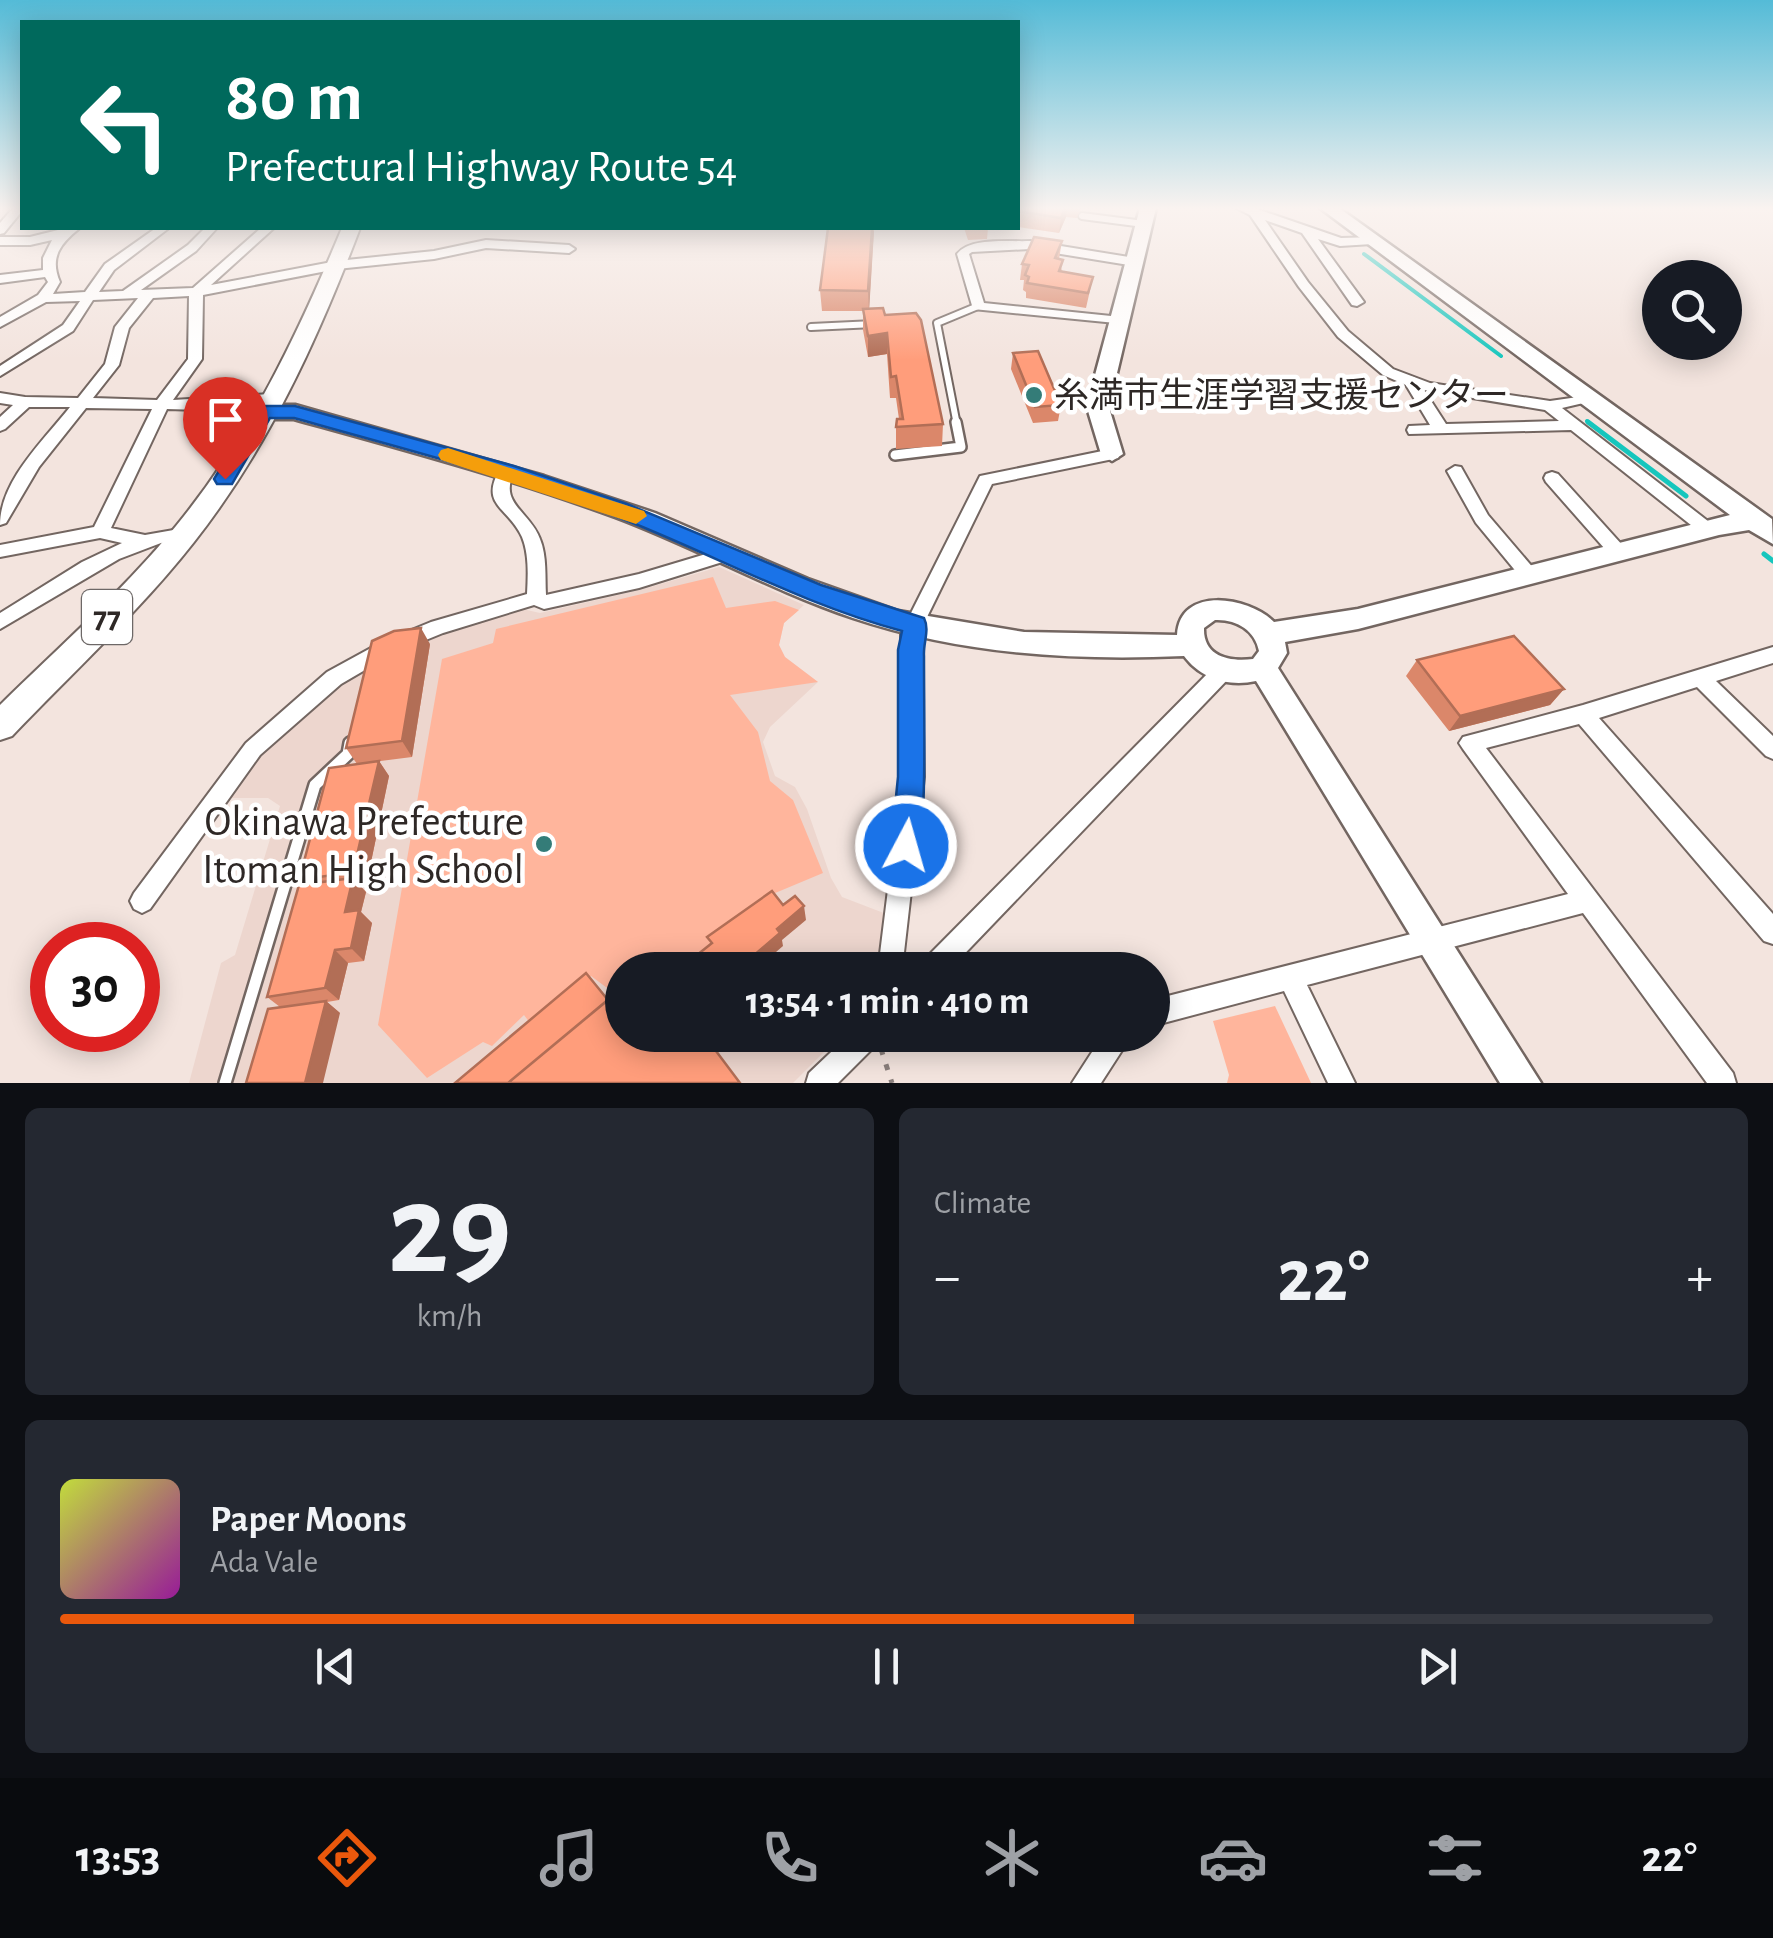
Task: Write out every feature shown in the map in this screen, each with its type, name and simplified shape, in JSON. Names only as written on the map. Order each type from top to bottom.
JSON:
[{"type":"main road","name":"77","points":[[0,726],[185,534],[225,479],[267,405],[339,259]]},
{"type":"main road","points":[[1112,454],[1100,411],[1136,259]]},
{"type":"main road","points":[[1397,259],[1766,524]]},
{"type":"main road","points":[[267,405],[507,471],[620,509],[864,611],[958,633],[1081,645],[1192,645]]},
{"type":"main road","points":[[1268,634],[1320,628],[1707,529],[1766,524]]},
{"type":"main road","points":[[1208,611],[1235,611],[1248,616],[1268,634],[1273,653],[1263,668],[1238,674],[1224,671],[1199,656],[1192,645],[1191,624],[1208,611]]},
{"type":"main road","points":[[1263,668],[1522,1083]]},
{"type":"street","points":[[0,323],[43,298],[54,282],[48,272],[49,259]]},
{"type":"street","points":[[0,372],[68,328],[110,267],[121,259]]},
{"type":"street","points":[[128,293],[177,259]]},
{"type":"street","points":[[100,532],[162,404],[195,359],[196,292],[234,259]]},
{"type":"street","points":[[43,298],[196,292],[337,265],[400,259]]},
{"type":"street","points":[[963,259],[978,306],[1120,320]]},
{"type":"street","points":[[1114,259],[1135,262]]},
{"type":"street","points":[[1286,259],[1349,342],[1410,382],[1550,406],[1588,398]]},
{"type":"street","points":[[1326,259],[1357,302]]},
{"type":"street","points":[[0,280],[48,272]]},
{"type":"street","points":[[0,519],[32,464],[112,365],[122,327],[148,295]]},
{"type":"street","points":[[1410,382],[1440,429]]},
{"type":"street","points":[[0,398],[80,404],[267,405]]},
{"type":"street","points":[[0,426],[24,402]]},
{"type":"street","points":[[1550,406],[1707,529]]},
{"type":"street","points":[[1416,430],[1573,425]]},
{"type":"street","points":[[892,952],[912,777],[911,650],[916,624],[986,480],[1112,454]]},
{"type":"street","points":[[507,471],[498,483],[498,493],[532,538],[536,598]]},
{"type":"street","points":[[1455,471],[1482,520],[1530,575]]},
{"type":"street","points":[[1552,478],[1618,552]]},
{"type":"street","points":[[0,551],[100,532],[142,541]]},
{"type":"street","points":[[0,622],[142,541],[185,534]]},
{"type":"street","points":[[142,901],[253,749],[334,678],[438,627],[536,598],[544,602],[582,594],[726,554]]},
{"type":"street","points":[[1723,1083],[1470,744],[1583,714],[1773,655]]},
{"type":"street","points":[[950,952],[1224,671]]},
{"type":"street","points":[[1700,677],[1773,750]]},
{"type":"street","points":[[1583,714],[1773,932]]},
{"type":"street","points":[[1170,1009],[1586,901]]},
{"type":"street","points":[[1291,980],[1342,1083]]},
{"type":"street","points":[[819,1083],[851,1052]]},
{"type":"street","points":[[1085,1083],[1106,1052]]},
{"type":"lane","points":[[918,322],[937,323],[978,306]]},
{"type":"lane","points":[[895,455],[948,452],[960,446],[937,323]]},
{"type":"lane","points":[[811,327],[882,324]]},
{"type":"lane","points":[[364,685],[370,658]]},
{"type":"lane","points":[[224,1083],[316,785],[348,754],[352,737]]},
{"type":"path","points":[[882,1052],[892,1083]]},
{"type":"shaded area","name":"Okinawa Prefecture Itoman High School","points":[[719,567],[804,605],[784,623],[779,645],[785,657],[818,682],[770,727],[763,742],[775,776],[795,787],[807,809],[831,878],[842,897],[889,915],[882,952],[605,952],[605,1052],[824,1052],[793,1083],[189,1083],[221,963],[235,955],[280,806],[268,798],[226,798],[254,756],[339,680],[432,634],[518,608],[540,613]]},
{"type":"shaded area","points":[[713,577],[726,608],[775,601],[799,610],[784,623],[779,645],[785,657],[818,682],[730,695],[758,732],[770,781],[793,800],[823,873],[768,896],[701,952],[605,952],[605,986],[591,976],[533,1027],[524,1015],[492,1046],[483,1042],[427,1078],[378,1025],[442,659],[493,643],[496,629]]},
{"type":"shaded area","points":[[1275,1006],[1311,1083],[1227,1083],[1229,1075],[1213,1021]]},
{"type":"building","points":[[824,259],[870,259],[868,291],[820,290]]},
{"type":"building","points":[[1024,259],[1057,259],[1063,260],[1059,271],[1093,277],[1088,293],[1027,283],[1029,265],[1022,264]]},
{"type":"building","points":[[883,308],[885,315],[916,313],[921,320],[943,424],[896,427],[897,419],[903,419],[896,376],[891,377],[887,333],[868,336],[863,309]]},
{"type":"building","points":[[1038,351],[1061,405],[1035,407],[1013,353]]},
{"type":"building","points":[[421,628],[402,741],[346,748],[372,641],[394,631]]},
{"type":"building","points":[[1514,636],[1564,689],[1460,716],[1417,660]]},
{"type":"building","points":[[379,761],[357,855],[363,854],[360,871],[299,880],[329,768]]},
{"type":"building","points":[[353,878],[345,912],[359,910],[351,948],[335,950],[325,988],[267,997],[299,885]]},
{"type":"building","points":[[772,891],[783,905],[795,896],[804,906],[758,952],[701,952],[712,943],[707,937]]},
{"type":"building","points":[[586,973],[605,996],[605,1002],[508,1083],[455,1083]]},
{"type":"building","points":[[326,1001],[305,1083],[246,1083],[268,1009]]},
{"type":"building","points":[[605,1002],[605,1052],[717,1052],[740,1083],[508,1083]]},
{"type":"waterway","points":[[1370,259],[1501,356]]},
{"type":"waterway","points":[[1587,421],[1592,425]]},
{"type":"waterway","points":[[1588,422],[1686,496]]},
{"type":"waterway","points":[[1764,554],[1773,561]]},
{"type":"slow traffic","points":[[448,455],[636,516]]},
{"type":"place","name":"糸満市生涯学習支援センター","points":[[1034,395]]},
{"type":"place","name":"Okinawa Prefecture Itoman High School","points":[[544,844]]},
{"type":"route","points":[[225,479],[264,412],[295,412],[507,471],[620,509],[813,592],[864,611],[916,624],[911,650],[912,777],[906,846]]}]
